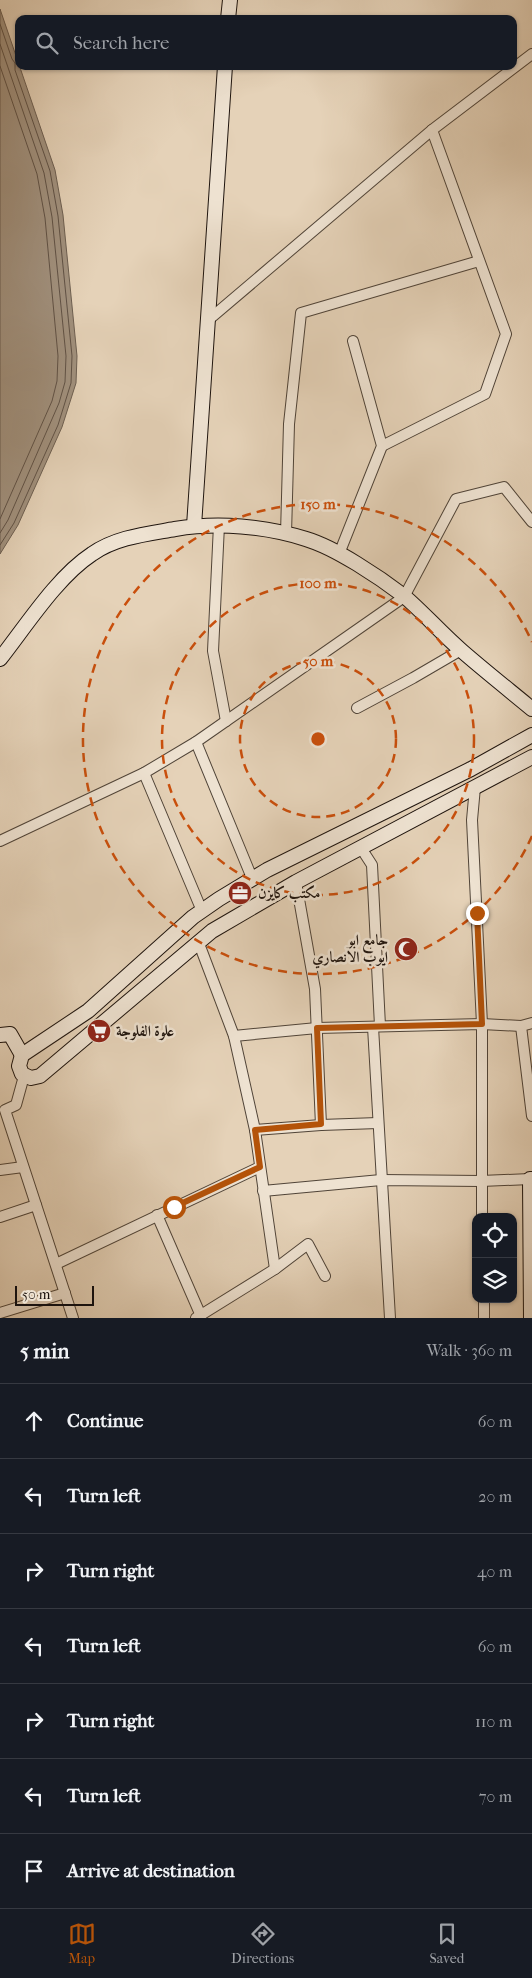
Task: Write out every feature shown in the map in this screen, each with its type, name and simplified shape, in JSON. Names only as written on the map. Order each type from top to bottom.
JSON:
[{"type":"street","points":[[228,15],[230,0]]},
{"type":"street","points":[[517,65],[532,54]]},
{"type":"street","points":[[194,526],[206,322],[225,70]]},
{"type":"street","points":[[206,322],[432,130],[511,70]]},
{"type":"street","points":[[382,446],[485,394],[506,334],[432,130]]},
{"type":"street","points":[[286,534],[289,424],[301,313],[479,261]]},
{"type":"street","points":[[339,554],[382,446],[353,341]]},
{"type":"street","points":[[0,841],[144,773],[196,742],[404,597],[456,499],[504,487],[532,522]]},
{"type":"street","points":[[219,525],[213,651],[226,721]]},
{"type":"street","points":[[0,659],[74,567],[92,553],[113,542],[150,533],[194,526],[219,525],[264,529],[306,539],[339,554],[404,597],[461,650],[532,709]]},
{"type":"street","points":[[357,708],[461,650]]},
{"type":"street","points":[[73,1318],[2,1110],[16,1105],[24,1076],[19,1066],[22,1055],[88,1011],[202,910],[252,878],[497,755],[532,735]]},
{"type":"street","points":[[196,742],[252,878]]},
{"type":"street","points":[[497,755],[504,772]]},
{"type":"street","points":[[24,1076],[34,1078],[40,1076],[212,931],[296,882],[532,757]]},
{"type":"street","points":[[144,773],[202,910]]},
{"type":"street","points":[[475,787],[472,820],[482,1024],[482,1213]]},
{"type":"street","points":[[361,848],[372,865],[378,1123],[390,1318]]},
{"type":"street","points":[[296,882],[315,989],[321,1124]]},
{"type":"street","points":[[198,941],[234,1036],[255,1130],[275,1269]]},
{"type":"street","points":[[234,1036],[317,1028],[482,1024],[521,1026],[532,1023]]},
{"type":"street","points":[[521,1026],[532,1116]]},
{"type":"street","points":[[0,1034],[10,1034],[22,1055]]},
{"type":"street","points":[[255,1130],[321,1124],[378,1123]]},
{"type":"street","points":[[0,1170],[23,1167]]},
{"type":"street","points":[[56,1264],[260,1167]]},
{"type":"street","points":[[263,1191],[381,1180],[481,1181],[531,1179],[531,1318]]},
{"type":"street","points":[[0,1217],[36,1205]]},
{"type":"street","points":[[157,1215],[198,1317],[275,1269],[308,1244],[325,1276]]},
{"type":"street","points":[[0,1313],[65,1293]]},
{"type":"street","points":[[484,1303],[484,1318]]},
{"type":"water","points":[[0,9],[15,53],[15,70],[21,70],[55,170],[63,215],[77,356],[76,383],[62,427],[18,525],[0,554]]},
{"type":"place","name":"مكتب كايزن","points":[[240,893]]},
{"type":"place","name":"جامع ابو ايوب الانصاري","points":[[406,949]]},
{"type":"place","name":"علوة الفلوجة","points":[[99,1031]]},
{"type":"route","points":[[174,1207],[260,1167],[255,1130],[321,1124],[317,1028],[482,1024],[477,913]]}]
